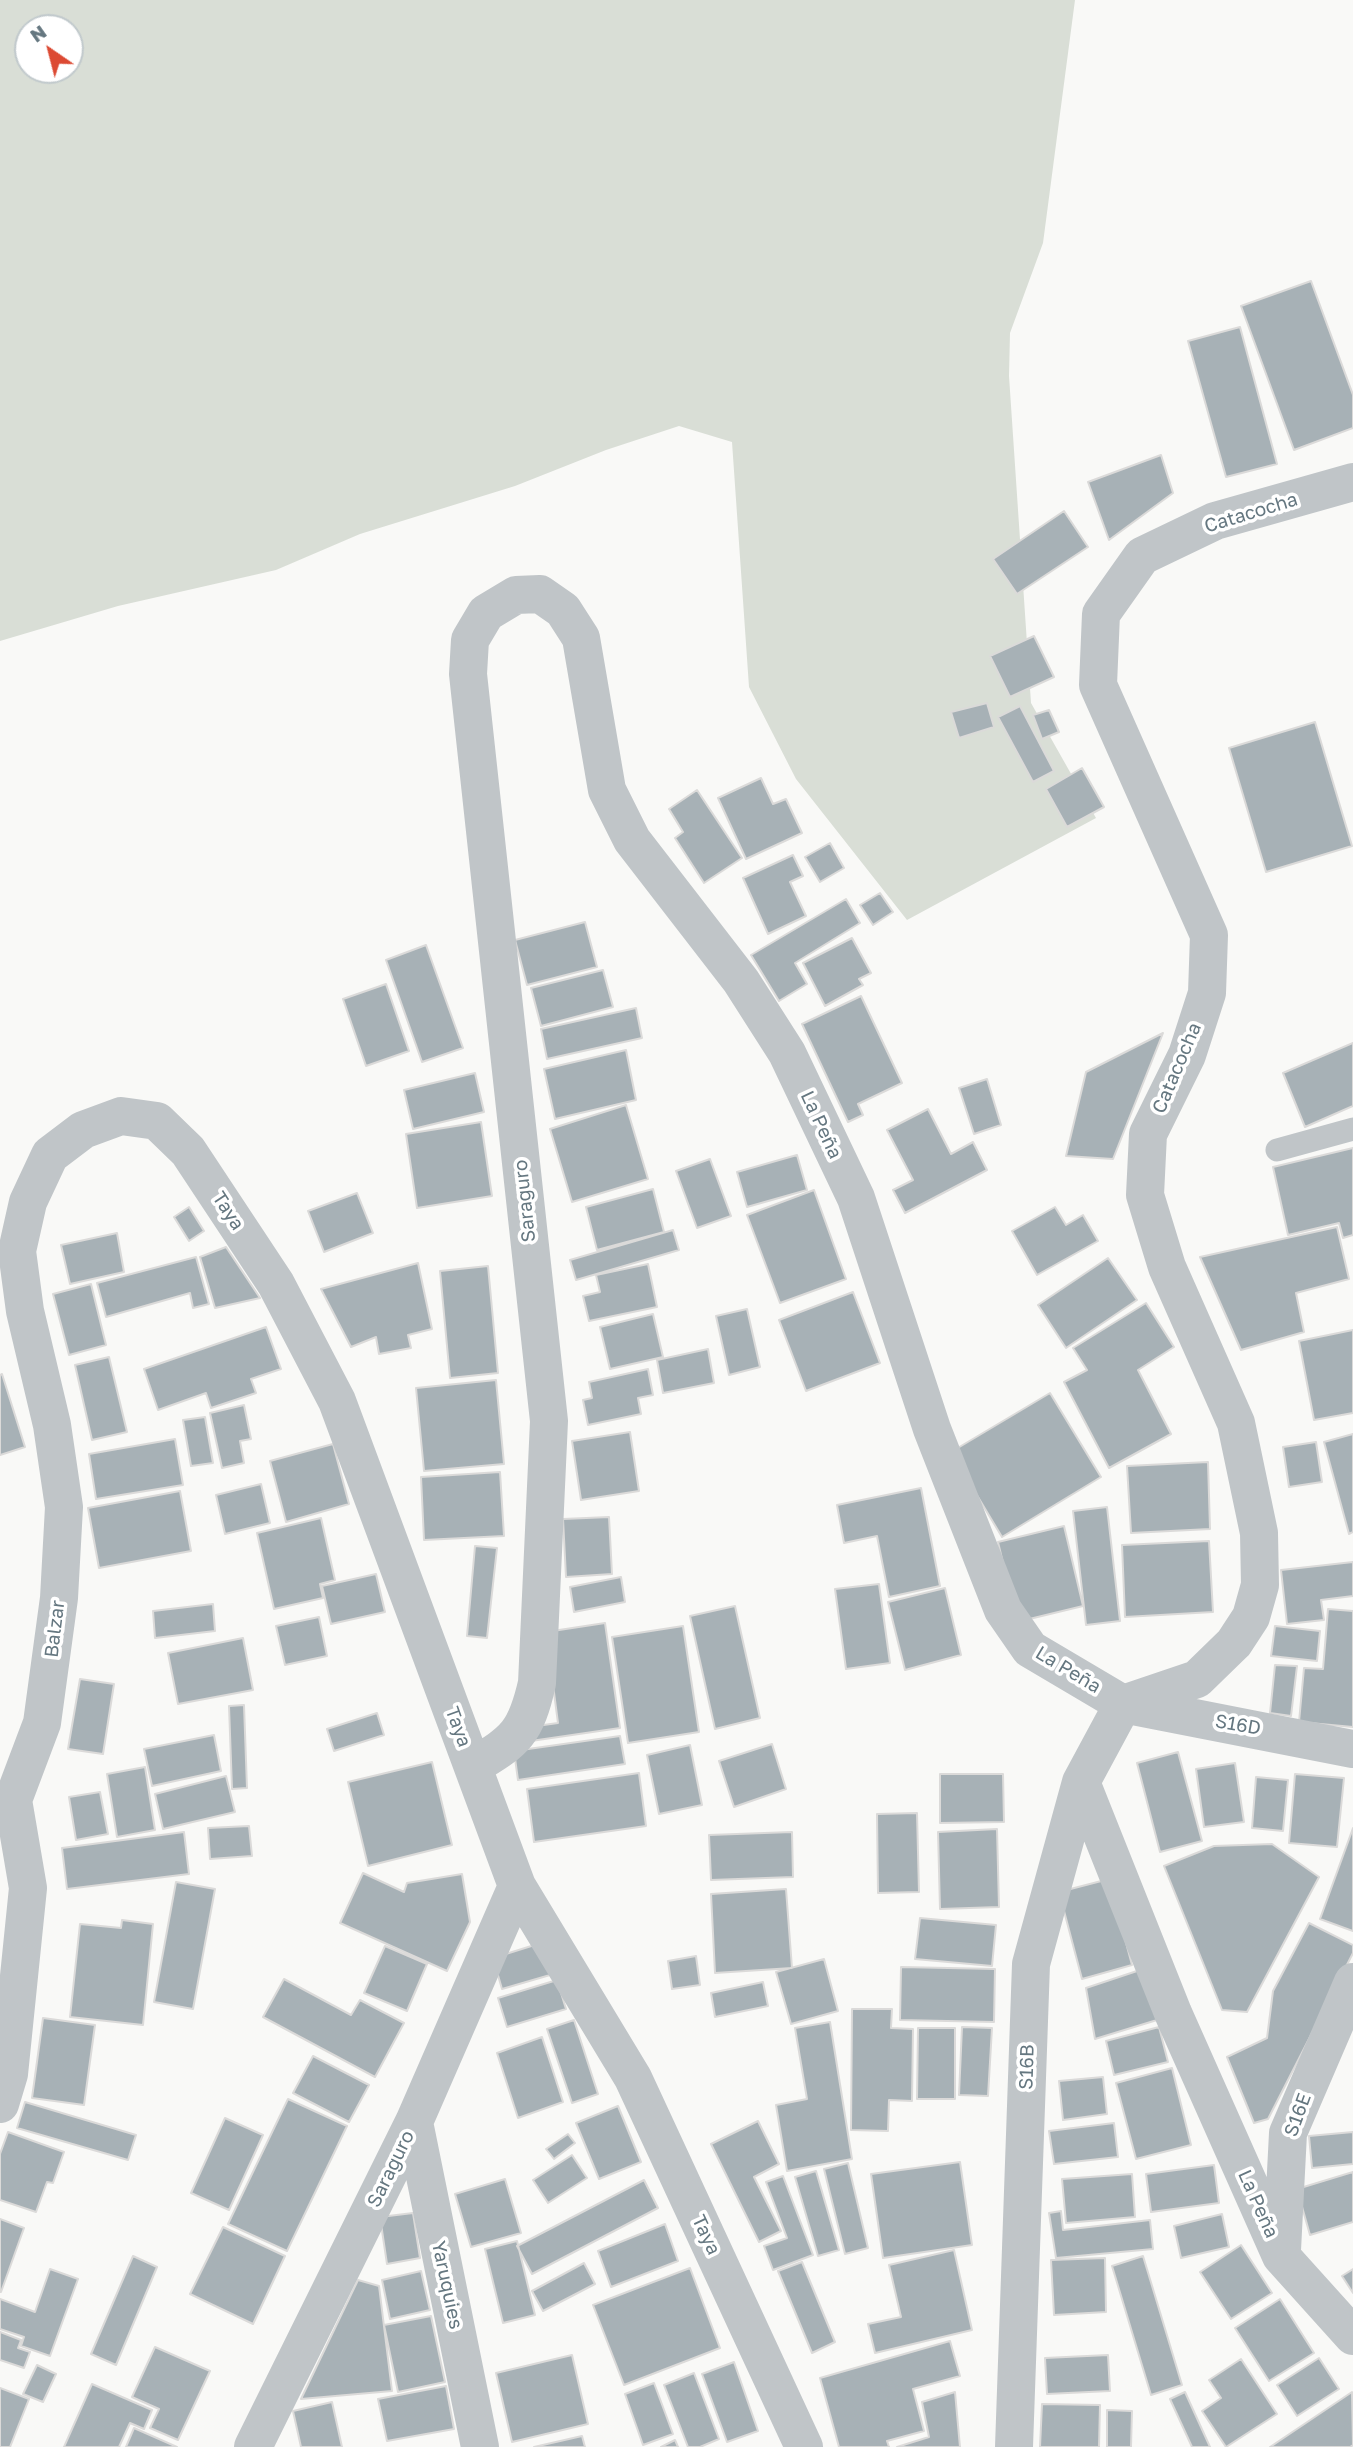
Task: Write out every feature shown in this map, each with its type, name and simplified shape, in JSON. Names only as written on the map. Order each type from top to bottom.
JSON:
[{"type":"street","name":"Catacocha","points":[[1123,1704],[1197,1679],[1234,1643],[1251,1616],[1259,1585],[1259,1533],[1236,1423],[1167,1267],[1145,1195],[1148,1134],[1187,1055],[1207,993],[1209,935],[1098,685],[1101,614],[1142,556],[1215,521],[1353,482]]},
{"type":"street","name":"La Peña","points":[[486,613],[516,594],[540,594],[563,610],[581,638],[607,790],[632,840],[741,981],[787,1053],[856,1198],[932,1429],[1003,1610],[1030,1648],[1123,1704]]},
{"type":"street","name":"Saraguro","points":[[472,1766],[506,1747],[529,1719],[537,1684],[550,1421],[468,674],[470,640],[486,613]]},
{"type":"street","name":"Taya","points":[[50,1155],[83,1130],[121,1116],[157,1121],[188,1151],[276,1284],[337,1401],[517,1886],[633,2078],[804,2447]]},
{"type":"street","name":"Balzar","points":[[0,2104],[9,2074],[27,1888],[6,1795],[42,1723],[60,1598],[64,1507],[52,1425],[25,1311],[17,1251],[28,1202],[50,1155]]},
{"type":"street","name":"S16D","points":[[1123,1704],[1353,1748]]},
{"type":"street","name":"S16B","points":[[1014,2447],[1031,1964],[1081,1782],[1123,1704]]},
{"type":"street","name":"La Peña","points":[[1081,1782],[1172,2013],[1281,2256],[1353,2336]]},
{"type":"street","name":"Saraguro","points":[[253,2447],[414,2122],[517,1886]]},
{"type":"street","name":"S16E","points":[[1281,2256],[1288,2133],[1353,1982]]},
{"type":"street","name":"Yaruquies","points":[[414,2122],[480,2447]]},
{"type":"lane","points":[[1277,1150],[1353,1129]]},
{"type":"shaded area","points":[[0,0],[1075,0],[1043,243],[1010,333],[1009,376],[1031,703],[1096,818],[907,920],[796,779],[749,687],[732,442],[679,426],[606,450],[515,486],[360,534],[276,570],[118,606],[0,641]]},
{"type":"building","points":[[1311,281],[1353,395],[1353,428],[1294,450],[1241,306]]},
{"type":"building","points":[[1240,327],[1277,464],[1226,477],[1188,341]]},
{"type":"building","points":[[1161,455],[1173,493],[1109,540],[1088,482]]},
{"type":"building","points":[[1064,511],[1088,547],[1017,594],[993,559]]},
{"type":"building","points":[[1034,636],[1054,677],[1010,697],[990,656]]},
{"type":"building","points":[[987,703],[994,727],[959,738],[951,712]]},
{"type":"building","points":[[1020,706],[1054,771],[1033,782],[998,717]]},
{"type":"building","points":[[1049,710],[1059,732],[1042,739],[1033,715]]},
{"type":"building","points":[[1315,722],[1352,846],[1266,872],[1229,748]]},
{"type":"building","points":[[1082,768],[1104,807],[1067,827],[1046,789]]},
{"type":"building","points":[[761,778],[773,804],[786,799],[802,833],[746,859],[718,798]]},
{"type":"building","points":[[697,790],[742,858],[704,883],[675,838],[683,832],[669,809]]},
{"type":"building","points":[[830,843],[844,868],[820,882],[805,857]]},
{"type":"building","points":[[793,855],[803,876],[790,882],[806,916],[768,934],[743,878]]},
{"type":"building","points":[[880,893],[893,912],[873,925],[860,905]]},
{"type":"building","points":[[846,899],[860,923],[795,963],[807,984],[779,1001],[751,955]]},
{"type":"building","points":[[585,922],[597,967],[527,985],[515,940]]},
{"type":"building","points":[[852,938],[871,973],[859,979],[863,985],[825,1006],[803,963]]},
{"type":"building","points":[[426,945],[463,1048],[422,1062],[386,960]]},
{"type":"building","points":[[603,970],[613,1007],[541,1026],[531,988]]},
{"type":"building","points":[[386,984],[409,1051],[366,1066],[343,999]]},
{"type":"building","points":[[861,996],[902,1083],[858,1104],[863,1115],[848,1122],[802,1024]]},
{"type":"building","points":[[636,1008],[642,1038],[547,1059],[541,1029]]},
{"type":"building","points":[[1163,1033],[1113,1159],[1066,1156],[1086,1072]]},
{"type":"building","points":[[1353,1043],[1353,1106],[1305,1127],[1283,1073]]},
{"type":"building","points":[[626,1050],[636,1100],[555,1119],[544,1069]]},
{"type":"building","points":[[475,1073],[484,1112],[413,1129],[404,1090]]},
{"type":"building","points":[[987,1079],[1001,1125],[974,1134],[959,1088]]},
{"type":"building","points":[[626,1105],[648,1179],[572,1202],[550,1129]]},
{"type":"building","points":[[928,1109],[951,1154],[973,1142],[987,1170],[905,1213],[893,1190],[913,1180],[887,1130]]},
{"type":"building","points":[[481,1122],[492,1196],[417,1208],[406,1134]]},
{"type":"building","points":[[1353,1148],[1353,1235],[1343,1238],[1339,1223],[1288,1235],[1273,1167]]},
{"type":"building","points":[[797,1155],[807,1190],[747,1207],[737,1172]]},
{"type":"building","points":[[710,1159],[731,1216],[697,1228],[676,1171]]},
{"type":"building","points":[[653,1189],[664,1232],[597,1250],[586,1207]]},
{"type":"building","points":[[814,1190],[846,1279],[780,1303],[747,1215]]},
{"type":"building","points":[[357,1193],[373,1233],[324,1252],[308,1211]]},
{"type":"building","points":[[189,1207],[204,1231],[189,1241],[174,1217]]},
{"type":"building","points":[[1055,1207],[1066,1225],[1083,1215],[1098,1241],[1037,1275],[1012,1231]]},
{"type":"building","points":[[1337,1227],[1349,1279],[1296,1293],[1304,1332],[1241,1350],[1200,1257]]},
{"type":"building","points":[[673,1230],[679,1250],[576,1280],[570,1260]]},
{"type":"building","points":[[117,1233],[124,1272],[70,1284],[61,1245]]},
{"type":"building","points":[[226,1247],[260,1298],[215,1308],[200,1257]]},
{"type":"building","points":[[196,1257],[209,1304],[193,1308],[190,1293],[106,1317],[97,1283]]},
{"type":"building","points":[[1108,1258],[1137,1300],[1066,1348],[1038,1305]]},
{"type":"building","points":[[418,1263],[432,1329],[408,1335],[411,1348],[379,1354],[376,1337],[351,1347],[321,1289]]},
{"type":"building","points":[[648,1264],[657,1307],[589,1321],[583,1296],[600,1292],[596,1275]]},
{"type":"building","points":[[488,1266],[498,1373],[450,1378],[440,1271]]},
{"type":"building","points":[[91,1284],[106,1345],[69,1355],[53,1294]]},
{"type":"building","points":[[853,1292],[880,1363],[806,1391],[779,1320]]},
{"type":"building","points":[[1146,1303],[1174,1347],[1138,1370],[1171,1434],[1109,1468],[1064,1382],[1087,1370],[1073,1348]]},
{"type":"building","points":[[747,1309],[760,1367],[729,1375],[716,1316]]},
{"type":"building","points":[[653,1314],[663,1357],[610,1369],[600,1327]]},
{"type":"building","points":[[266,1327],[281,1369],[251,1379],[256,1393],[211,1408],[206,1393],[158,1410],[144,1369]]},
{"type":"building","points":[[1353,1330],[1353,1413],[1314,1420],[1299,1341]]},
{"type":"building","points":[[708,1349],[714,1383],[663,1393],[657,1360]]},
{"type":"building","points":[[109,1357],[127,1432],[92,1440],[75,1365]]},
{"type":"building","points":[[648,1369],[653,1395],[638,1398],[641,1414],[588,1425],[583,1400],[592,1398],[589,1382]]},
{"type":"building","points":[[2,1374],[25,1447],[0,1455],[0,1375]]},
{"type":"building","points":[[496,1380],[504,1464],[424,1471],[416,1388]]},
{"type":"building","points":[[1050,1393],[1101,1477],[1002,1537],[951,1452]]},
{"type":"building","points":[[244,1405],[251,1439],[240,1441],[244,1463],[222,1468],[210,1413]]},
{"type":"building","points":[[205,1417],[213,1463],[191,1466],[183,1420]]},
{"type":"building","points":[[630,1432],[639,1491],[581,1500],[572,1441]]},
{"type":"building","points":[[1353,1434],[1353,1532],[1349,1534],[1324,1442]]},
{"type":"building","points":[[175,1439],[183,1485],[96,1499],[89,1454]]},
{"type":"building","points":[[1316,1442],[1322,1482],[1289,1487],[1283,1447]]},
{"type":"building","points":[[333,1444],[349,1504],[286,1522],[270,1461]]},
{"type":"building","points":[[1208,1462],[1210,1529],[1131,1533],[1127,1466]]},
{"type":"building","points":[[500,1472],[504,1536],[424,1540],[421,1477]]},
{"type":"building","points":[[261,1484],[270,1523],[225,1534],[216,1495]]},
{"type":"building","points":[[921,1488],[940,1586],[889,1597],[877,1536],[844,1543],[837,1505]]},
{"type":"building","points":[[180,1491],[191,1551],[99,1568],[88,1508]]},
{"type":"building","points":[[1107,1507],[1120,1621],[1086,1625],[1073,1511]]},
{"type":"building","points":[[609,1517],[612,1574],[566,1577],[563,1519]]},
{"type":"building","points":[[321,1518],[335,1580],[320,1584],[323,1598],[274,1609],[257,1533]]},
{"type":"building","points":[[1064,1526],[1083,1606],[1017,1622],[998,1542]]},
{"type":"building","points":[[1209,1541],[1213,1612],[1125,1617],[1122,1545]]},
{"type":"building","points":[[475,1546],[497,1548],[487,1638],[467,1636]]},
{"type":"building","points":[[1353,1562],[1353,1596],[1321,1600],[1324,1620],[1287,1624],[1281,1570]]},
{"type":"building","points":[[376,1574],[385,1612],[331,1624],[322,1586]]},
{"type":"building","points":[[621,1577],[625,1602],[574,1612],[570,1587]]},
{"type":"building","points":[[879,1584],[890,1663],[846,1669],[835,1589]]},
{"type":"building","points":[[945,1588],[961,1655],[905,1670],[888,1602]]},
{"type":"building","points":[[213,1604],[215,1631],[155,1638],[153,1611]]},
{"type":"building","points":[[735,1606],[760,1718],[715,1729],[690,1616]]},
{"type":"building","points":[[1328,1609],[1353,1611],[1353,1727],[1299,1722],[1304,1668],[1323,1669]]},
{"type":"building","points":[[319,1617],[327,1656],[285,1665],[276,1626]]},
{"type":"building","points":[[605,1623],[620,1728],[531,1741],[529,1727],[558,1723],[546,1632]]},
{"type":"building","points":[[683,1626],[699,1732],[628,1743],[612,1637]]},
{"type":"building","points":[[1275,1626],[1320,1631],[1317,1661],[1271,1656]]},
{"type":"building","points":[[243,1638],[253,1690],[178,1704],[168,1653]]},
{"type":"building","points":[[1275,1665],[1297,1666],[1291,1716],[1270,1713]]},
{"type":"building","points":[[80,1679],[114,1684],[103,1754],[68,1749]]},
{"type":"building","points":[[244,1705],[247,1788],[232,1789],[229,1706]]},
{"type":"building","points":[[377,1713],[384,1735],[334,1751],[327,1729]]},
{"type":"building","points":[[214,1735],[221,1771],[152,1786],[144,1749]]},
{"type":"building","points":[[620,1736],[625,1764],[518,1780],[514,1751]]},
{"type":"building","points":[[772,1744],[786,1789],[734,1807],[719,1761]]},
{"type":"building","points":[[690,1745],[702,1805],[659,1814],[647,1755]]},
{"type":"building","points":[[1178,1752],[1202,1841],[1160,1852],[1137,1763]]},
{"type":"building","points":[[432,1762],[452,1845],[368,1866],[348,1782]]},
{"type":"building","points":[[1235,1763],[1244,1822],[1204,1827],[1196,1769]]},
{"type":"building","points":[[145,1767],[155,1830],[117,1837],[107,1774]]},
{"type":"building","points":[[639,1773],[646,1826],[534,1842],[527,1789]]},
{"type":"building","points":[[940,1774],[1003,1774],[1004,1822],[940,1823]]},
{"type":"building","points":[[1295,1774],[1344,1778],[1337,1847],[1289,1843]]},
{"type":"building","points":[[226,1776],[235,1812],[163,1829],[155,1794]]},
{"type":"building","points":[[1256,1777],[1288,1780],[1283,1831],[1252,1828]]},
{"type":"building","points":[[100,1792],[108,1834],[76,1840],[69,1797]]},
{"type":"building","points":[[917,1813],[919,1892],[878,1893],[877,1814]]},
{"type":"building","points":[[249,1826],[252,1856],[210,1859],[208,1828]]},
{"type":"building","points":[[1353,1828],[1353,1931],[1320,1919]]},
{"type":"building","points":[[997,1829],[999,1907],[940,1909],[938,1832]]},
{"type":"building","points":[[184,1832],[189,1874],[67,1889],[62,1848]]},
{"type":"building","points":[[792,1832],[793,1877],[711,1880],[709,1835]]},
{"type":"building","points":[[1272,1844],[1319,1877],[1247,2012],[1222,2010],[1164,1866],[1214,1846]]},
{"type":"building","points":[[363,1873],[404,1892],[407,1883],[462,1874],[470,1922],[447,1971],[340,1923]]},
{"type":"building","points":[[1109,1879],[1132,1965],[1082,1979],[1059,1892]]},
{"type":"building","points":[[176,1882],[215,1889],[193,2009],[154,2002]]},
{"type":"building","points":[[786,1889],[792,1968],[715,1973],[711,1894]]},
{"type":"building","points":[[920,1918],[996,1925],[992,1966],[915,1959]]},
{"type":"building","points":[[122,1920],[153,1924],[143,2025],[70,2017],[80,1924],[121,1928]]},
{"type":"building","points":[[1309,1923],[1353,1945],[1353,1953],[1268,2119],[1254,2123],[1227,2057],[1267,2038],[1273,1991]]},
{"type":"building","points":[[541,1943],[550,1975],[502,1989],[493,1958]]},
{"type":"building","points":[[385,1946],[427,1964],[407,2011],[364,1993]]},
{"type":"building","points":[[696,1956],[700,1985],[672,1989],[668,1961]]},
{"type":"building","points":[[824,1959],[838,2011],[791,2024],[776,1972]]},
{"type":"building","points":[[901,1967],[995,1969],[994,2022],[900,2020]]},
{"type":"building","points":[[1140,1970],[1157,2020],[1095,2039],[1086,1988]]},
{"type":"building","points":[[284,1979],[351,2015],[360,2000],[404,2023],[375,2077],[263,2017]]},
{"type":"building","points":[[557,1980],[566,2009],[507,2027],[498,1998]]},
{"type":"building","points":[[763,1982],[768,2006],[715,2017],[711,1993]]},
{"type":"building","points":[[852,2009],[892,2009],[891,2028],[913,2029],[912,2101],[889,2100],[888,2131],[851,2130]]},
{"type":"building","points":[[43,2018],[95,2025],[84,2105],[32,2098]]},
{"type":"building","points":[[574,2020],[598,2094],[572,2103],[547,2029]]},
{"type":"building","points":[[830,2022],[852,2159],[787,2171],[776,2105],[807,2099],[795,2028]]},
{"type":"building","points":[[962,2027],[992,2028],[988,2096],[959,2095]]},
{"type":"building","points":[[1159,2027],[1168,2062],[1114,2075],[1106,2041]]},
{"type":"building","points":[[918,2028],[955,2028],[955,2099],[917,2099]]},
{"type":"building","points":[[542,2037],[563,2102],[518,2118],[497,2053]]},
{"type":"building","points":[[313,2056],[369,2085],[349,2122],[293,2093]]},
{"type":"building","points":[[1172,2068],[1191,2145],[1136,2159],[1116,2083]]},
{"type":"building","points":[[1103,2077],[1107,2114],[1063,2120],[1059,2081]]},
{"type":"building","points":[[288,2099],[347,2126],[287,2251],[228,2224]]},
{"type":"building","points":[[25,2102],[136,2135],[128,2160],[17,2128]]},
{"type":"building","points":[[618,2106],[641,2162],[599,2179],[576,2123]]},
{"type":"building","points":[[225,2118],[263,2135],[229,2210],[191,2193]]},
{"type":"building","points":[[758,2121],[779,2164],[754,2177],[781,2231],[759,2242],[711,2144]]},
{"type":"building","points":[[1114,2123],[1118,2157],[1054,2164],[1049,2131]]},
{"type":"building","points":[[8,2132],[64,2152],[53,2183],[47,2182],[36,2212],[0,2200],[0,2154]]},
{"type":"building","points":[[1353,2132],[1353,2164],[1312,2168],[1309,2136]]},
{"type":"building","points":[[568,2134],[575,2143],[554,2159],[546,2149]]},
{"type":"building","points":[[572,2155],[587,2178],[548,2203],[533,2180]]},
{"type":"building","points":[[960,2162],[972,2245],[883,2258],[871,2174]]},
{"type":"building","points":[[848,2163],[868,2248],[845,2254],[824,2169]]},
{"type":"building","points":[[1214,2165],[1219,2203],[1151,2212],[1146,2174]]},
{"type":"building","points":[[816,2171],[839,2250],[818,2256],[795,2177]]},
{"type":"building","points":[[1353,2172],[1353,2222],[1310,2235],[1297,2189]]},
{"type":"building","points":[[1132,2174],[1135,2217],[1066,2223],[1062,2179]]},
{"type":"building","points":[[783,2176],[813,2255],[773,2270],[764,2246],[787,2238],[766,2182]]},
{"type":"building","points":[[505,2179],[521,2233],[471,2247],[455,2194]]},
{"type":"building","points":[[644,2180],[658,2208],[532,2274],[517,2246]]},
{"type":"building","points":[[1061,2211],[1063,2230],[1150,2220],[1153,2249],[1056,2258],[1049,2213]]},
{"type":"building","points":[[413,2213],[420,2258],[387,2264],[380,2217]]},
{"type":"building","points":[[1222,2214],[1229,2247],[1181,2258],[1174,2226]]},
{"type":"building","points":[[0,2219],[24,2228],[1,2292],[0,2292]]},
{"type":"building","points":[[665,2224],[678,2261],[611,2287],[598,2251]]},
{"type":"building","points":[[223,2227],[285,2256],[253,2324],[190,2294]]},
{"type":"building","points":[[517,2241],[535,2315],[503,2323],[485,2249]]},
{"type":"building","points":[[1241,2245],[1272,2293],[1231,2319],[1200,2272]]},
{"type":"building","points":[[954,2250],[972,2330],[875,2353],[868,2324],[901,2317],[889,2265]]},
{"type":"building","points":[[133,2256],[157,2267],[116,2365],[91,2354]]},
{"type":"building","points":[[1143,2256],[1182,2385],[1151,2395],[1112,2266]]},
{"type":"building","points":[[1105,2258],[1106,2312],[1054,2315],[1051,2260]]},
{"type":"building","points":[[802,2262],[835,2342],[812,2353],[778,2271]]},
{"type":"building","points":[[584,2263],[595,2284],[543,2311],[532,2291]]},
{"type":"building","points":[[690,2268],[720,2348],[624,2385],[593,2305]]},
{"type":"building","points":[[50,2269],[78,2279],[50,2356],[21,2346],[24,2337],[0,2329],[0,2299],[35,2312]]},
{"type":"building","points":[[1353,2269],[1353,2293],[1342,2276]]},
{"type":"building","points":[[421,2271],[430,2310],[390,2319],[382,2280]]},
{"type":"building","points":[[358,2280],[379,2286],[392,2391],[301,2399]]},
{"type":"building","points":[[1280,2299],[1314,2353],[1269,2381],[1235,2328]]},
{"type":"building","points":[[431,2316],[445,2382],[398,2392],[384,2325]]},
{"type":"building","points":[[0,2332],[21,2340],[18,2348],[30,2352],[24,2368],[0,2360]]},
{"type":"building","points":[[950,2341],[960,2376],[913,2389],[924,2431],[887,2441],[889,2447],[839,2447],[820,2378]]},
{"type":"building","points":[[155,2347],[210,2371],[178,2440],[150,2428],[159,2409],[132,2397]]},
{"type":"building","points":[[572,2355],[588,2424],[512,2442],[496,2373]]},
{"type":"building","points":[[1108,2355],[1110,2391],[1047,2394],[1045,2358]]},
{"type":"building","points":[[1319,2358],[1339,2389],[1297,2416],[1277,2385]]},
{"type":"building","points":[[1241,2359],[1277,2414],[1226,2447],[1202,2411],[1221,2398],[1209,2380]]},
{"type":"building","points":[[734,2362],[758,2431],[727,2442],[702,2374]]},
{"type":"building","points":[[37,2365],[56,2374],[43,2402],[23,2394]]},
{"type":"building","points":[[694,2373],[719,2439],[700,2447],[688,2447],[664,2385]]},
{"type":"building","points":[[654,2383],[673,2434],[643,2445],[625,2394]]},
{"type":"building","points":[[92,2384],[152,2410],[144,2429],[130,2423],[119,2447],[64,2447]]},
{"type":"building","points":[[446,2386],[454,2429],[387,2441],[378,2399]]},
{"type":"building","points":[[0,2388],[29,2399],[10,2447],[0,2447]]},
{"type":"building","points":[[955,2392],[960,2447],[897,2447],[929,2437],[922,2402]]},
{"type":"building","points":[[1185,2392],[1210,2447],[1192,2447],[1170,2399]]},
{"type":"building","points":[[1352,2392],[1353,2445],[1270,2447]]},
{"type":"building","points":[[332,2402],[342,2447],[301,2447],[293,2411]]},
{"type":"building","points":[[1042,2404],[1100,2405],[1099,2447],[1040,2447]]},
{"type":"building","points":[[1107,2410],[1132,2411],[1131,2447],[1107,2447]]},
{"type":"building","points":[[134,2428],[177,2447],[126,2447]]},
{"type":"building","points":[[582,2436],[585,2447],[534,2447]]},
{"type":"building","points":[[675,2440],[678,2447],[661,2447]]}]
